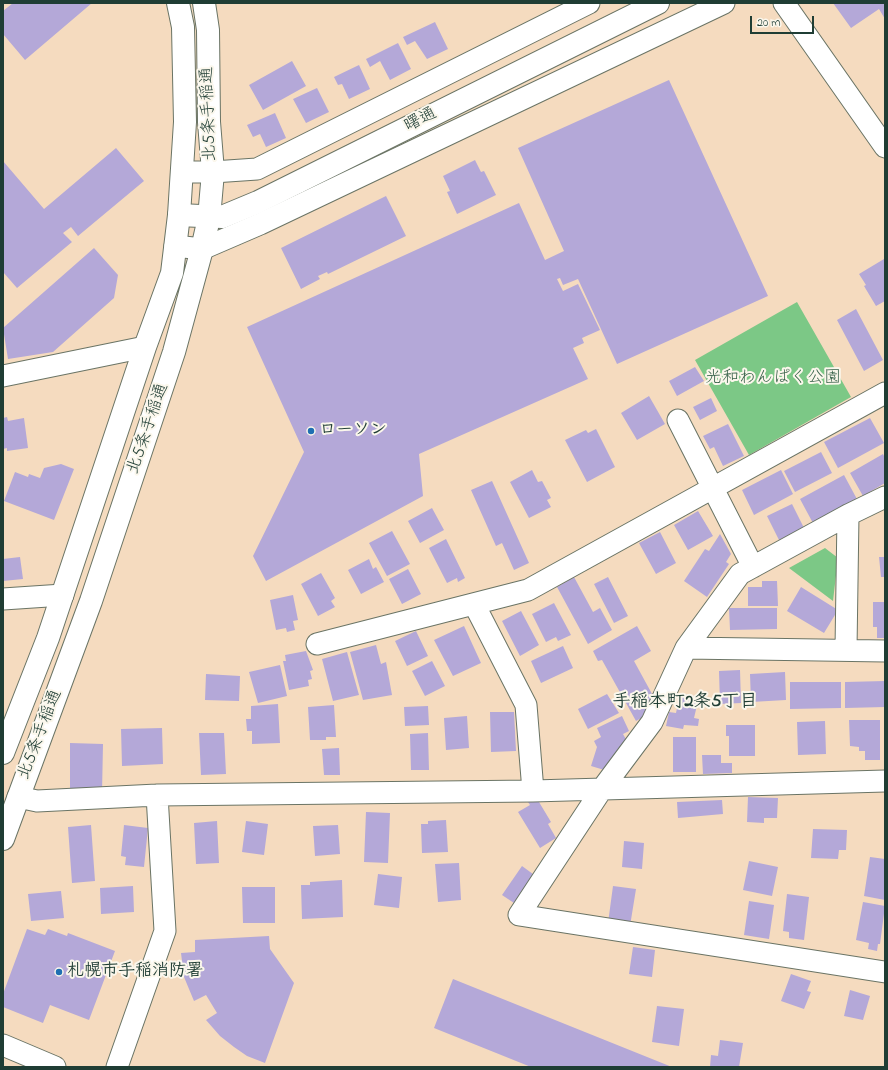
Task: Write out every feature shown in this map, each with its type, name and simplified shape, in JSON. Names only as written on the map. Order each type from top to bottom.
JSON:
[{"type":"main road","name":"北5条手稲通","points":[[3,753],[48,638],[145,347],[172,273],[183,172],[185,122],[183,27],[178,3]]},
{"type":"main road","name":"北5条手稲通","points":[[3,839],[11,806],[94,593],[174,352],[202,249],[208,218],[212,172],[209,122],[208,30],[204,3]]},
{"type":"main road","name":"曙通","points":[[179,215],[208,218],[222,217],[258,202],[658,3]]},
{"type":"street","points":[[183,172],[257,169],[589,3]]},
{"type":"street","points":[[175,246],[202,249],[260,224],[724,3]]},
{"type":"street","points":[[784,3],[885,146]]},
{"type":"street","points":[[3,376],[145,347]]},
{"type":"street","points":[[317,644],[528,590],[885,393]]},
{"type":"street","points":[[678,420],[714,487],[753,567]]},
{"type":"street","points":[[885,497],[848,515],[740,574],[686,648],[652,722],[602,789],[519,915],[885,972]]},
{"type":"street","points":[[846,649],[848,515]]},
{"type":"street","points":[[3,599],[62,595]]},
{"type":"street","points":[[474,604],[526,705],[533,791]]},
{"type":"street","points":[[686,648],[846,649],[885,651]]},
{"type":"street","points":[[11,806],[37,801],[157,795],[533,791],[885,781]]},
{"type":"street","points":[[118,1067],[165,931],[157,795]]},
{"type":"street","points":[[3,1045],[54,1067]]},
{"type":"green space","name":"光和わんぱく公園","points":[[797,302],[851,397],[749,455],[695,360]]},
{"type":"green space","points":[[825,548],[838,558],[833,601],[789,568]]},
{"type":"building","points":[[13,3],[92,3],[25,60],[3,34],[3,11]]},
{"type":"building","points":[[833,3],[885,3],[885,19],[879,9],[851,28]]},
{"type":"building","points":[[435,22],[448,49],[427,59],[415,41],[407,45],[403,37]]},
{"type":"building","points":[[398,43],[411,69],[390,80],[380,61],[370,67],[366,59]]},
{"type":"building","points":[[292,61],[306,86],[263,110],[249,85]]},
{"type":"building","points":[[359,65],[370,89],[349,99],[342,84],[338,85],[334,77]]},
{"type":"building","points":[[669,80],[768,296],[617,364],[578,279],[563,285],[560,278],[557,279],[563,291],[578,284],[600,330],[582,338],[584,343],[573,348],[588,379],[419,454],[423,496],[266,581],[253,556],[304,452],[247,327],[519,203],[545,260],[564,251],[518,148]]},
{"type":"building","points":[[317,88],[329,112],[306,123],[293,99]]},
{"type":"building","points":[[275,113],[286,138],[266,147],[260,134],[253,137],[247,125]]},
{"type":"building","points":[[116,148],[144,181],[78,236],[71,227],[63,233],[72,242],[17,288],[3,272],[3,161],[44,209]]},
{"type":"building","points":[[475,160],[481,172],[484,171],[496,195],[457,214],[447,192],[450,191],[443,176]]},
{"type":"building","points":[[386,196],[406,236],[328,274],[327,272],[318,276],[320,279],[301,289],[281,248]]},
{"type":"building","points":[[94,248],[118,275],[114,298],[53,352],[8,359],[3,328]]},
{"type":"building","points":[[884,259],[885,301],[876,306],[864,286],[866,285],[859,274]]},
{"type":"building","points":[[856,309],[883,360],[864,371],[837,320]]},
{"type":"building","points":[[695,367],[704,381],[677,396],[669,381]]},
{"type":"building","points":[[649,396],[665,424],[637,440],[621,413]]},
{"type":"building","points":[[711,398],[717,411],[700,420],[693,407]]},
{"type":"building","points":[[7,417],[8,421],[24,418],[28,448],[7,451],[7,448],[3,449],[3,418]]},
{"type":"building","points":[[870,418],[884,443],[838,468],[824,442]]},
{"type":"building","points":[[728,424],[744,456],[723,466],[714,447],[710,449],[703,436]]},
{"type":"building","points":[[596,429],[615,467],[587,482],[565,440],[586,430],[588,433]]},
{"type":"building","points":[[821,452],[832,473],[795,492],[784,471]]},
{"type":"building","points":[[883,454],[885,458],[885,483],[863,496],[850,473]]},
{"type":"building","points":[[61,464],[74,469],[54,520],[4,501],[15,472],[28,477],[29,474],[40,478],[44,468]]},
{"type":"building","points":[[532,470],[538,482],[542,481],[551,498],[547,500],[551,507],[529,518],[510,482]]},
{"type":"building","points":[[781,470],[793,494],[754,515],[742,490]]},
{"type":"building","points":[[844,475],[858,501],[814,525],[800,499]]},
{"type":"building","points":[[492,481],[529,563],[514,570],[502,543],[496,546],[471,490]]},
{"type":"building","points":[[792,504],[804,528],[779,540],[767,516]]},
{"type":"building","points":[[432,508],[444,530],[420,543],[408,521]]},
{"type":"building","points":[[698,511],[713,536],[688,550],[674,525]]},
{"type":"building","points":[[392,531],[410,564],[387,576],[369,543]]},
{"type":"building","points":[[660,532],[676,563],[656,574],[639,543]]},
{"type":"building","points":[[720,534],[731,554],[726,562],[729,564],[707,597],[684,581],[705,549],[709,551]]},
{"type":"building","points":[[446,539],[465,578],[458,582],[457,578],[447,583],[429,548]]},
{"type":"building","points":[[20,557],[23,579],[3,581],[3,559]]},
{"type":"building","points":[[879,557],[885,557],[885,577],[881,577]]},
{"type":"building","points":[[369,559],[373,569],[376,567],[384,582],[361,594],[348,570]]},
{"type":"building","points":[[408,569],[421,594],[402,604],[389,579]]},
{"type":"building","points":[[321,573],[335,598],[331,601],[335,607],[318,616],[301,584]]},
{"type":"building","points":[[574,577],[593,612],[600,608],[612,630],[588,644],[557,587]]},
{"type":"building","points":[[608,577],[628,616],[614,623],[594,584]]},
{"type":"building","points":[[762,581],[777,581],[778,606],[748,606],[748,587],[762,587]]},
{"type":"building","points":[[801,587],[838,610],[824,633],[787,611]]},
{"type":"building","points":[[293,595],[298,620],[293,621],[295,630],[287,632],[286,628],[276,630],[270,600]]},
{"type":"building","points":[[873,602],[885,602],[885,638],[877,638],[877,627],[873,627]]},
{"type":"building","points":[[554,603],[571,635],[558,641],[556,637],[546,642],[532,614]]},
{"type":"building","points":[[729,608],[777,608],[777,629],[730,630]]},
{"type":"building","points":[[521,611],[539,645],[520,656],[502,621]]},
{"type":"building","points":[[464,626],[481,663],[453,676],[434,640]]},
{"type":"building","points":[[637,626],[651,651],[634,661],[657,703],[650,713],[636,721],[602,660],[598,661],[593,651]]},
{"type":"building","points":[[416,631],[428,656],[407,666],[395,641]]},
{"type":"building","points":[[376,645],[381,664],[386,662],[392,695],[363,700],[350,652]]},
{"type":"building","points":[[563,646],[573,668],[541,683],[531,661]]},
{"type":"building","points":[[306,651],[313,670],[310,671],[312,679],[308,680],[309,686],[289,690],[283,661],[286,661],[285,655]]},
{"type":"building","points":[[347,652],[359,695],[333,701],[322,659]]},
{"type":"building","points":[[432,661],[445,686],[425,696],[412,671]]},
{"type":"building","points":[[280,665],[287,696],[258,703],[249,672]]},
{"type":"building","points":[[740,670],[741,703],[720,704],[719,671]]},
{"type":"building","points":[[785,672],[786,700],[751,702],[750,674]]},
{"type":"building","points":[[206,674],[240,676],[239,701],[205,700]]},
{"type":"building","points":[[885,681],[885,707],[845,708],[845,682]]},
{"type":"building","points":[[790,682],[841,682],[841,708],[790,709]]},
{"type":"building","points":[[680,693],[699,697],[694,718],[699,719],[698,726],[684,725],[683,729],[666,726],[669,712],[676,713]]},
{"type":"building","points":[[607,694],[619,713],[588,729],[578,709]]},
{"type":"building","points":[[278,704],[280,743],[252,744],[252,731],[247,731],[246,719],[251,719],[251,706]]},
{"type":"building","points":[[334,705],[336,737],[326,737],[326,740],[310,740],[308,707]]},
{"type":"building","points":[[428,706],[429,725],[405,726],[404,707]]},
{"type":"building","points":[[490,712],[514,712],[516,751],[491,752]]},
{"type":"building","points":[[467,716],[469,748],[446,750],[444,718]]},
{"type":"building","points":[[622,716],[629,731],[623,734],[628,743],[618,749],[611,772],[591,766],[597,747],[594,741],[601,737],[597,728]]},
{"type":"building","points":[[849,720],[880,720],[880,760],[865,760],[865,751],[859,751],[859,747],[850,746]]},
{"type":"building","points":[[825,721],[826,754],[798,755],[797,722]]},
{"type":"building","points":[[726,725],[755,725],[755,756],[729,756],[729,736],[726,736]]},
{"type":"building","points":[[162,728],[163,764],[122,766],[121,729]]},
{"type":"building","points":[[199,733],[224,733],[226,774],[201,775]]},
{"type":"building","points":[[428,733],[429,770],[411,770],[410,734]]},
{"type":"building","points":[[673,737],[696,737],[696,772],[673,772]]},
{"type":"building","points":[[70,743],[103,744],[102,793],[70,793]]},
{"type":"building","points":[[339,748],[340,775],[324,775],[322,749]]},
{"type":"building","points":[[702,755],[721,755],[721,763],[732,763],[732,773],[703,774]]},
{"type":"building","points":[[536,797],[551,822],[548,824],[556,838],[540,848],[518,812],[530,805],[528,802]]},
{"type":"building","points":[[748,797],[778,798],[777,818],[764,818],[764,823],[747,822]]},
{"type":"building","points":[[722,800],[723,814],[678,818],[677,802]]},
{"type":"building","points":[[366,812],[390,813],[388,863],[364,862]]},
{"type":"building","points":[[446,820],[448,852],[422,853],[421,824],[428,824],[428,821]]},
{"type":"building","points":[[217,821],[219,863],[196,864],[194,823]]},
{"type":"building","points":[[246,821],[268,824],[264,855],[242,852]]},
{"type":"building","points":[[91,825],[95,881],[72,883],[68,827]]},
{"type":"building","points":[[124,825],[148,828],[144,867],[125,865],[126,857],[121,856]]},
{"type":"building","points":[[338,825],[340,854],[315,856],[313,826]]},
{"type":"building","points":[[813,829],[847,830],[846,850],[839,850],[838,859],[811,858]]},
{"type":"building","points":[[624,841],[644,843],[642,869],[622,867]]},
{"type":"building","points":[[870,857],[885,859],[885,900],[864,896]]},
{"type":"building","points":[[749,861],[778,867],[772,896],[743,890]]},
{"type":"building","points":[[459,863],[461,900],[438,902],[435,864]]},
{"type":"building","points":[[522,866],[537,877],[517,905],[502,895]]},
{"type":"building","points":[[378,874],[402,877],[399,908],[374,905]]},
{"type":"building","points":[[342,880],[343,917],[302,919],[301,885],[310,885],[310,882]]},
{"type":"building","points":[[133,886],[134,912],[101,914],[100,888]]},
{"type":"building","points":[[613,886],[636,889],[630,926],[608,923]]},
{"type":"building","points":[[242,887],[275,887],[275,923],[243,923]]},
{"type":"building","points":[[61,891],[64,918],[31,921],[28,894]]},
{"type":"building","points":[[787,894],[809,897],[804,940],[789,938],[789,932],[783,931]]},
{"type":"building","points":[[749,901],[774,905],[769,939],[744,935]]},
{"type":"building","points":[[863,902],[885,906],[880,944],[878,944],[877,951],[868,949],[869,943],[856,940]]},
{"type":"building","name":"札幌市手稲消防署","points":[[27,929],[45,935],[48,929],[67,936],[68,933],[115,951],[89,1020],[50,1005],[43,1023],[3,1007],[3,994]]},
{"type":"building","points":[[269,936],[270,949],[294,983],[265,1063],[247,1056],[234,1047],[220,1036],[206,1020],[217,1013],[206,995],[194,1001],[184,977],[181,953],[195,952],[195,940]]},
{"type":"building","points":[[633,947],[655,950],[652,977],[629,974]]},
{"type":"building","points":[[791,974],[811,981],[807,991],[811,992],[804,1009],[781,1001]]},
{"type":"building","points":[[453,979],[672,1067],[531,1067],[434,1028]]},
{"type":"building","points":[[850,990],[870,996],[863,1020],[844,1016]]},
{"type":"building","points":[[657,1006],[684,1009],[679,1046],[652,1042]]},
{"type":"building","points":[[720,1040],[743,1043],[739,1067],[710,1067],[711,1055],[718,1056]]},
{"type":"place","name":"ローソン","points":[[311,431]]},
{"type":"place","name":"札幌市手稲消防署","points":[[59,972]]},
{"type":"district","name":"手稲本町2条5丁目","points":[[685,703]]}]
